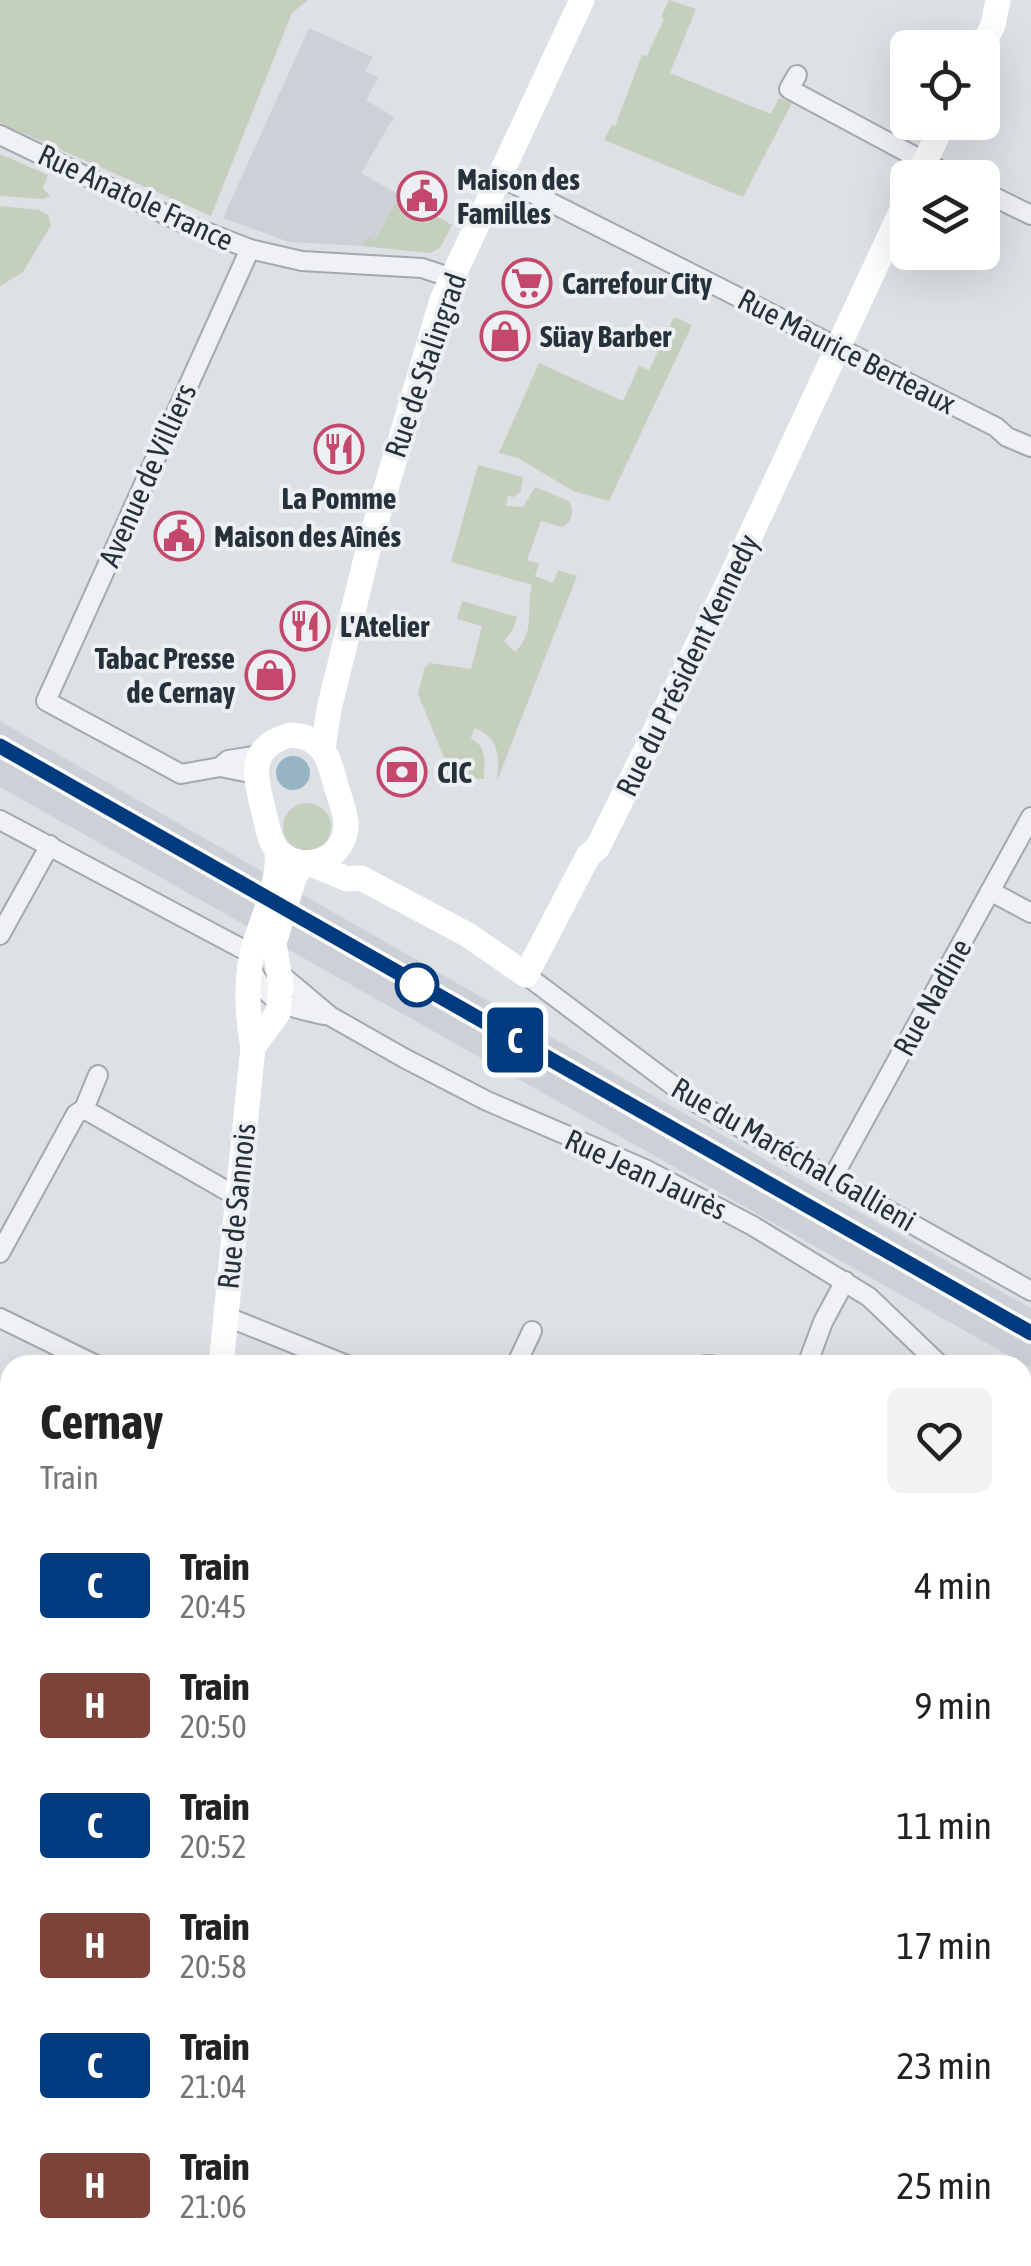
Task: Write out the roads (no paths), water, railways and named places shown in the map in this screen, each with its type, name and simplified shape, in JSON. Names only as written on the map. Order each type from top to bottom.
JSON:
[{"type":"street","name":"Rue de Stalingrad","points":[[323,749],[344,644],[393,455],[432,330],[452,278],[582,0]]},
{"type":"street","points":[[991,30],[998,0]]},
{"type":"street","points":[[797,75],[789,88],[905,160]]},
{"type":"street","name":"Rue Anatole France","points":[[0,134],[183,224],[250,249],[302,261],[422,268],[452,278]]},
{"type":"street","name":"Rue Maurice Berteaux","points":[[500,177],[723,287],[1031,447]]},
{"type":"street","points":[[1000,200],[1031,216]]},
{"type":"street","name":"Rue du Président Kennedy","points":[[526,974],[588,856],[598,846],[732,575],[890,234]]},
{"type":"street","name":"Avenue de Villiers","points":[[250,249],[46,701],[181,774],[220,768],[228,760],[257,765]]},
{"type":"street","points":[[307,863],[294,861],[277,850],[257,765],[274,740],[290,735],[311,738],[323,749],[361,878]]},
{"type":"street","name":"Rue Nadine","points":[[832,1177],[1031,817]]},
{"type":"street","points":[[0,820],[252,961],[263,991],[280,1003]]},
{"type":"street","points":[[280,1003],[274,943],[295,875],[307,863],[336,852],[345,833]]},
{"type":"street","points":[[0,935],[50,845]]},
{"type":"street","name":"Rue de Sannois","points":[[222,1355],[253,1047],[248,1025],[252,961],[277,870],[277,850]]},
{"type":"street","name":"Rue du Maréchal Gallieni","points":[[307,863],[348,879],[361,878],[468,935],[695,1102],[1031,1291]]},
{"type":"street","points":[[990,891],[1031,913]]},
{"type":"street","name":"Rue Jean Jaurès","points":[[280,974],[330,1016],[487,1101],[645,1169],[753,1226],[868,1297],[929,1355]]},
{"type":"street","name":"Rue de Sannois","points":[[253,1047],[278,1013],[280,1003]]},
{"type":"street","name":"Rue Jean Jaurès","points":[[280,1003],[330,1016]]},
{"type":"street","points":[[0,1253],[76,1114],[84,1109],[98,1075]]},
{"type":"street","points":[[84,1109],[236,1196]]},
{"type":"street","points":[[811,1355],[845,1281]]},
{"type":"street","points":[[225,1316],[322,1355]]},
{"type":"street","points":[[0,1318],[76,1355]]},
{"type":"street","points":[[521,1355],[532,1332]]},
{"type":"water","points":[[293,756],[305,761],[310,773],[305,785],[293,790],[281,785],[276,773],[281,761]]},
{"type":"railway","points":[[0,746],[1031,1333]]},
{"type":"train","name":"C","points":[[0,746],[1031,1333]]},
{"type":"place","name":"Maison des Familles","points":[[422,196]]},
{"type":"place","name":"Carrefour City","points":[[527,283]]},
{"type":"place","name":"Süay Barber","points":[[505,336]]},
{"type":"place","name":"La Pomme","points":[[339,449]]},
{"type":"place","name":"Maison des Aînés","points":[[179,536]]},
{"type":"place","name":"L'Atelier","points":[[305,626]]},
{"type":"place","name":"Tabac Presse de Cernay","points":[[270,675]]},
{"type":"place","name":"CIC","points":[[402,772]]}]
